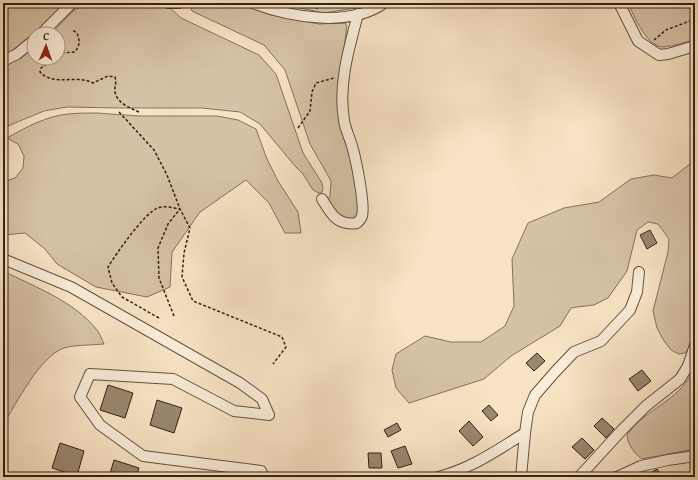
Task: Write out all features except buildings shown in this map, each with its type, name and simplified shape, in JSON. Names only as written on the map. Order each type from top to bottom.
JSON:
[{"type":"street","points":[[49,26],[72,3]]},
{"type":"street","points":[[168,3],[179,3]]},
{"type":"street","points":[[253,3],[271,10],[321,18],[337,18],[358,14],[378,7],[384,3]]},
{"type":"street","points":[[619,3],[638,41],[659,55],[668,54],[695,46]]},
{"type":"street","points":[[322,199],[332,216],[341,223],[349,225],[357,223],[362,217],[363,208],[357,167],[344,121],[342,102],[344,77],[358,14]]},
{"type":"street","points":[[3,61],[17,54],[26,47]]},
{"type":"street","points":[[3,259],[71,287],[240,383],[262,399],[270,416],[234,411],[173,379],[90,374],[80,397],[100,425],[143,456],[261,471],[264,477]]},
{"type":"street","points":[[521,477],[524,433],[528,412],[535,395],[574,352],[601,341],[630,310],[637,292],[639,272]]},
{"type":"street","points":[[579,477],[646,406],[680,380],[688,366],[695,345]]},
{"type":"street","points":[[438,477],[480,462],[524,433]]},
{"type":"street","points":[[617,477],[641,466],[695,456]]},
{"type":"path","points":[[647,47],[666,30],[695,19]]},
{"type":"path","points":[[66,53],[75,52],[79,47],[80,40],[77,33],[72,30]]},
{"type":"path","points":[[44,66],[41,68],[40,72],[44,77],[51,79],[81,79],[93,83],[108,76],[115,76],[117,83],[115,91],[118,99],[129,108],[139,112]]},
{"type":"path","points":[[298,128],[310,111],[312,92],[316,83],[344,77]]},
{"type":"path","points":[[119,112],[154,150],[167,175],[180,209],[190,228],[184,253],[182,277],[192,301],[282,337],[286,347],[273,364]]},
{"type":"path","points":[[159,318],[122,297],[112,283],[108,267],[123,244],[156,208],[165,206],[180,209]]},
{"type":"path","points":[[174,316],[159,278],[158,248],[168,224],[180,209]]},
{"type":"shaded area","points":[[3,3],[64,3],[42,26],[26,26],[26,40],[11,52],[3,56]]},
{"type":"shaded area","points":[[90,3],[146,3],[170,8],[181,18],[259,55],[276,74],[303,153],[322,183],[322,192],[319,193],[313,190],[303,174],[260,124],[240,112],[202,108],[67,107],[44,111],[3,128],[3,66],[26,53],[26,66],[66,66],[66,26],[59,26],[74,10]]},
{"type":"shaded area","points":[[199,3],[237,3],[271,15],[319,24],[345,23],[347,26],[339,85],[348,146],[360,208],[356,221],[342,220],[327,202],[330,196],[331,181],[310,144],[285,70],[264,45],[192,11],[192,5]]},
{"type":"shaded area","points":[[276,3],[373,3],[370,6],[324,13]]},
{"type":"shaded area","points":[[628,3],[695,3],[695,40],[664,47],[658,46],[647,37],[642,30]]},
{"type":"shaded area","points":[[79,113],[139,116],[217,116],[238,120],[256,129],[267,159],[278,181],[298,212],[301,233],[285,233],[269,203],[246,180],[200,212],[172,252],[170,287],[147,297],[96,287],[57,264],[45,249],[25,233],[3,235],[3,182],[15,178],[23,168],[24,156],[18,144],[7,138],[29,126],[52,117]]},
{"type":"shaded area","points":[[695,160],[695,329],[689,349],[685,353],[679,354],[671,350],[657,328],[653,311],[668,252],[669,239],[658,224],[648,222],[637,230],[627,271],[608,298],[594,305],[571,308],[560,326],[511,356],[484,379],[409,403],[396,388],[392,370],[396,354],[425,336],[451,342],[481,342],[505,326],[514,306],[512,259],[528,223],[564,208],[599,202],[631,179],[654,175],[672,178]]},
{"type":"shaded area","points":[[3,271],[66,303],[88,320],[97,330],[104,344],[64,348],[46,360],[29,382],[3,425]]},
{"type":"shaded area","points":[[695,365],[695,449],[642,459],[632,448],[627,435],[645,416],[678,391],[691,375]]}]
